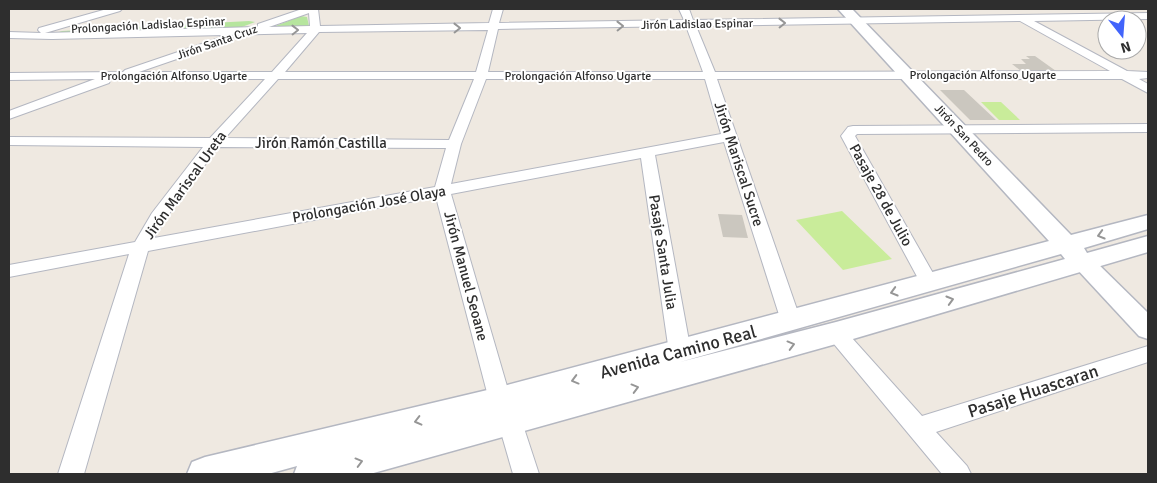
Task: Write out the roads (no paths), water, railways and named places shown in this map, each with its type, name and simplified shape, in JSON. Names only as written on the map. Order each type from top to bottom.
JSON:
[{"type":"main road","name":"Jirón San Pedro","points":[[851,15],[1074,254]]},
{"type":"main road","name":"Avenida Camino Real","points":[[226,472],[303,466],[505,411],[836,333],[1074,254],[1148,222]]},
{"type":"main road","name":"Avenida Camino Real","points":[[505,411],[680,352],[929,282],[1074,254],[1148,244]]},
{"type":"street","points":[[9,41],[117,9]]},
{"type":"street","points":[[312,9],[315,30]]},
{"type":"street","name":"Jirón Santa Cruz","points":[[9,115],[312,9]]},
{"type":"street","name":"Jirón Manuel Seoane","points":[[498,9],[482,77],[454,144],[442,190],[505,411],[526,474]]},
{"type":"street","name":"Jirón Mariscal Sucre","points":[[684,9],[710,75],[791,321]]},
{"type":"street","points":[[1009,9],[1055,38],[1126,75],[1148,89]]},
{"type":"street","name":"Jirón Ladislao Espinar","points":[[246,32],[690,25],[851,15],[1024,19],[1148,16]]},
{"type":"street","points":[[257,19],[285,18]]},
{"type":"street","name":"Prolongación Ladislao Espinar","points":[[41,31],[238,20]]},
{"type":"street","name":"Jirón Mariscal Ureta","points":[[71,474],[141,246],[158,217],[214,142],[315,30]]},
{"type":"street","name":"Prolongación Ladislao Espinar","points":[[9,35],[246,32]]},
{"type":"street","name":"Prolongación Alfonso Ugarte","points":[[9,76],[1148,75]]},
{"type":"street","name":"Pasaje 28 de Julio","points":[[929,282],[848,136],[853,130],[1148,128]]},
{"type":"street","name":"Prolongación José Olaya","points":[[9,271],[729,137]]},
{"type":"street","name":"Jirón Ramón Castilla","points":[[9,141],[454,144]]},
{"type":"street","name":"Pasaje Santa Julia","points":[[647,152],[680,352]]},
{"type":"street","points":[[1074,254],[1148,329]]},
{"type":"street","points":[[836,333],[958,474]]},
{"type":"street","name":"Pasaje Huascaran","points":[[919,427],[1148,354]]}]
